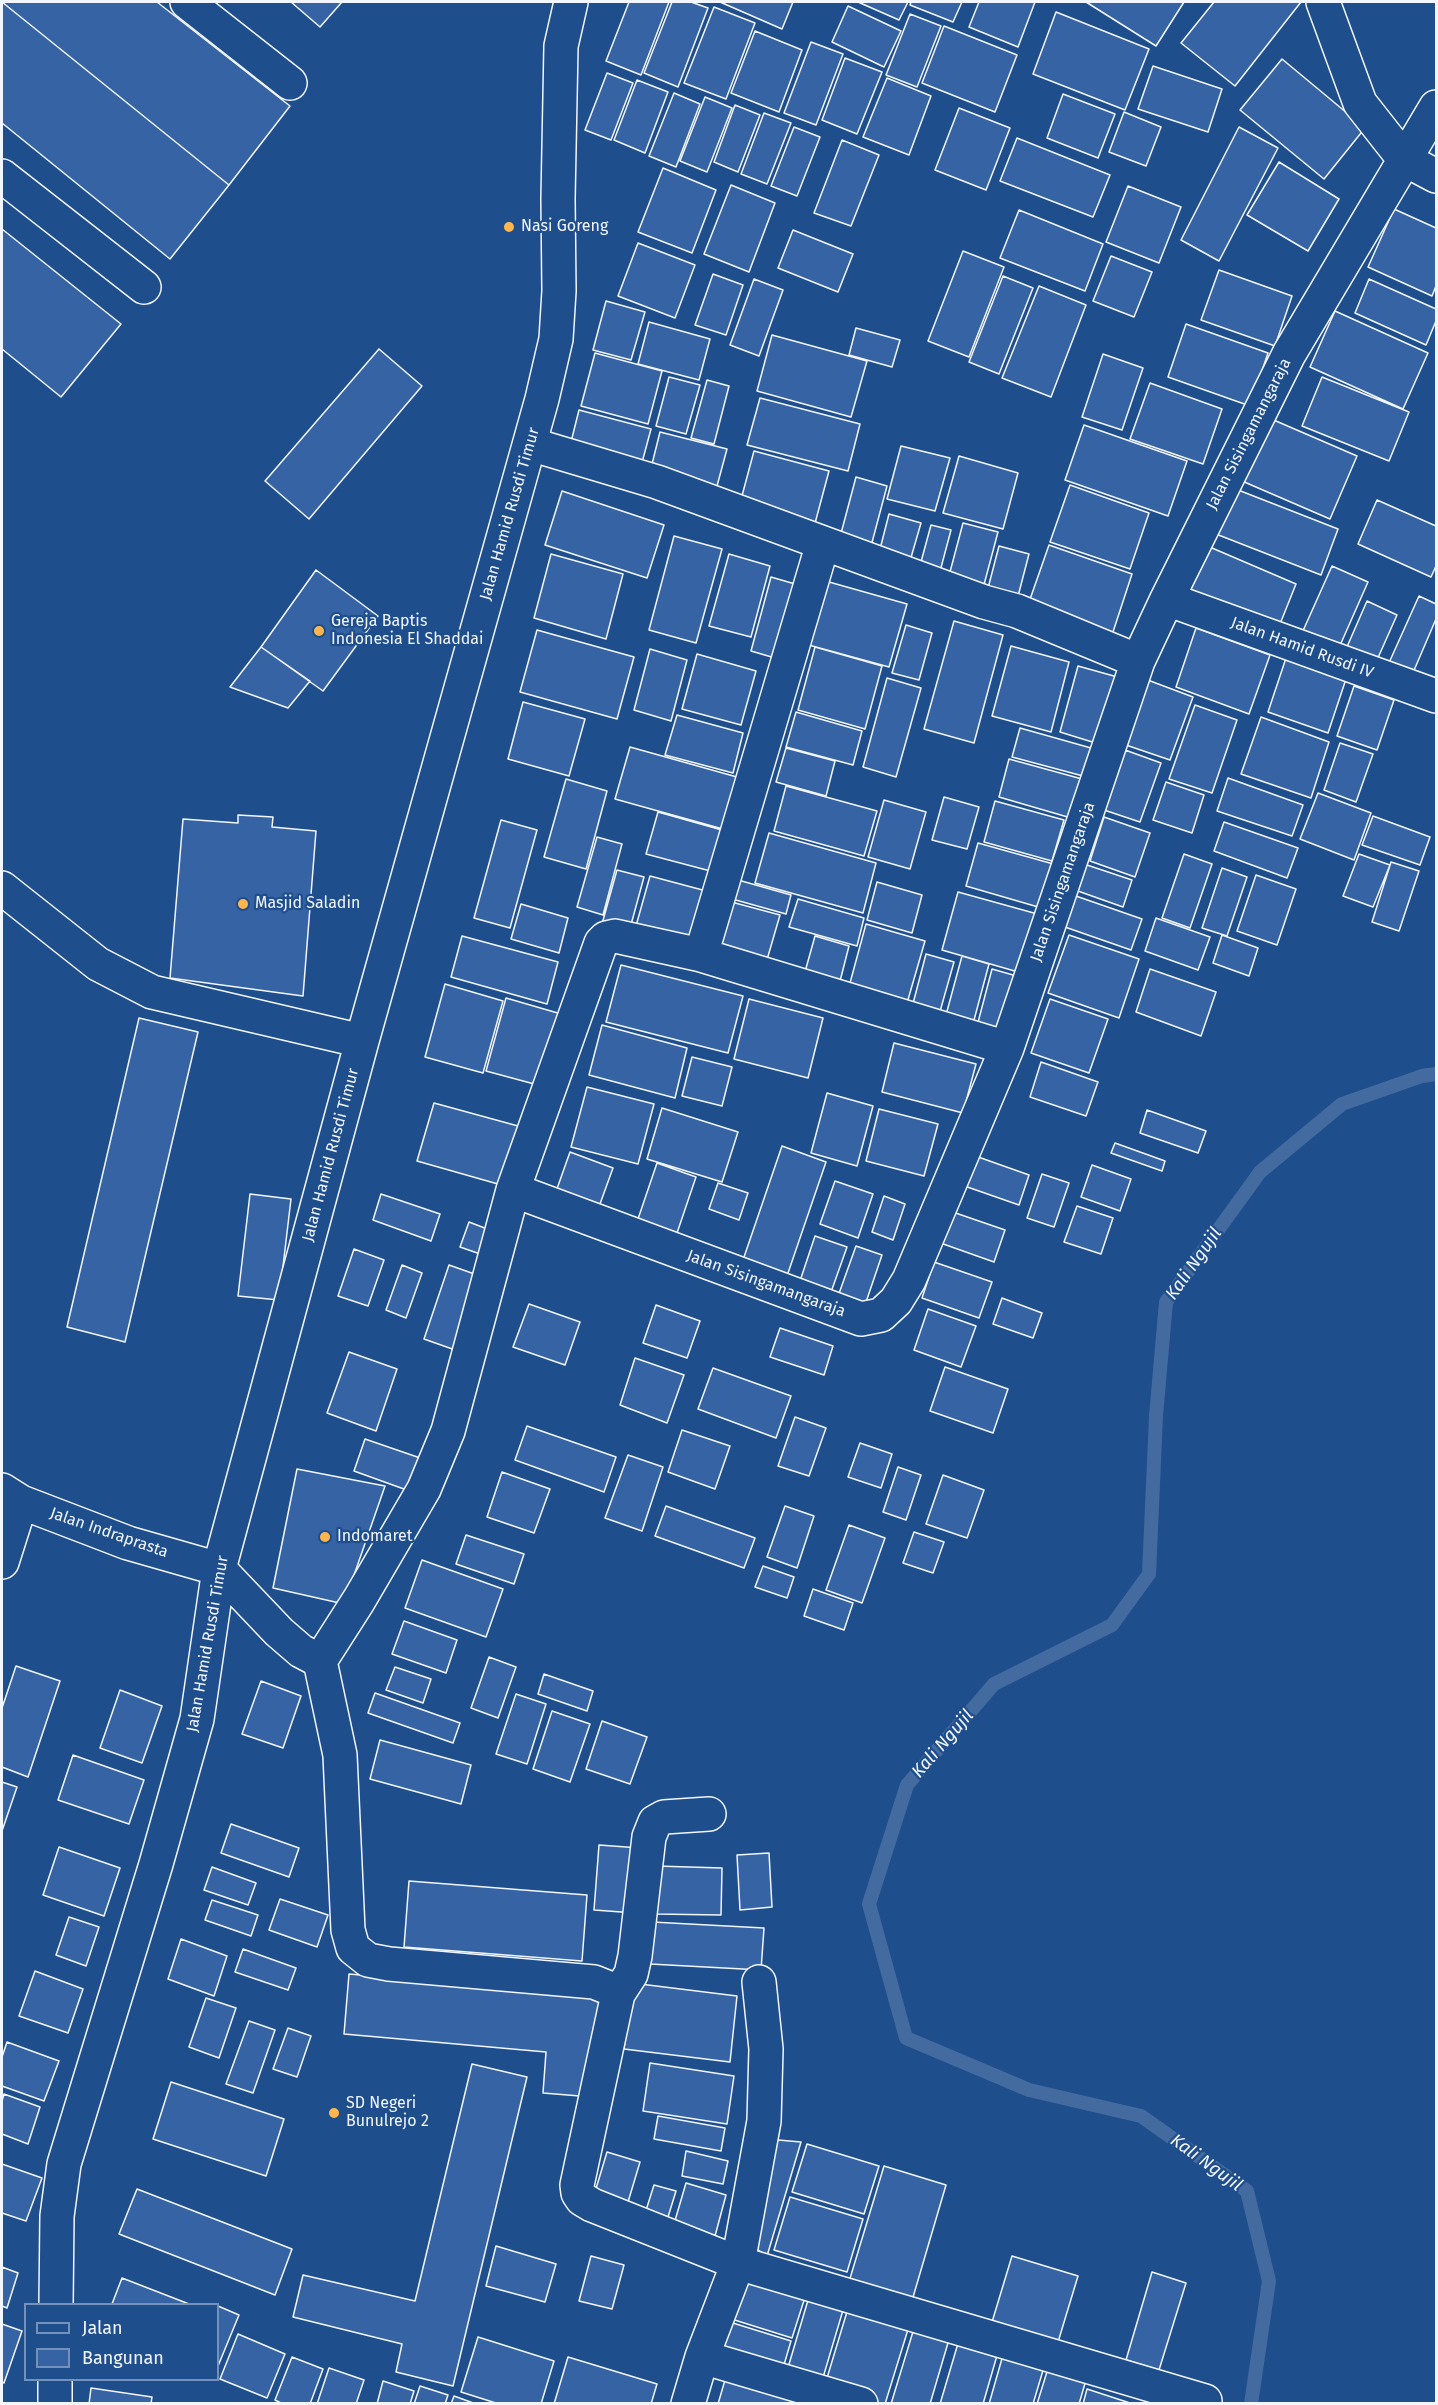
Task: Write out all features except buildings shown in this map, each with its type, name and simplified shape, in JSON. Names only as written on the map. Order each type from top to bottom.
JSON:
[{"type":"street","points":[[187,2],[290,83]]},
{"type":"street","name":"Jalan Hamid Rusdi Timur","points":[[56,2303],[57,2216],[64,2164],[156,1864],[197,1719],[219,1569],[362,1041],[530,444],[556,339],[559,291],[561,46],[571,2]]},
{"type":"street","points":[[1323,2],[1360,103],[1404,159],[1437,176]]},
{"type":"street","name":"Jalan Sisingamangaraja","points":[[513,1190],[861,1319],[881,1315],[896,1301],[909,1280],[1007,1048],[1138,661],[1289,354],[1437,107]]},
{"type":"street","points":[[2,176],[144,287]]},
{"type":"street","points":[[530,444],[657,482],[984,602],[1017,611],[1138,661]]},
{"type":"street","points":[[701,955],[823,543]]},
{"type":"street","name":"Jalan Hamid Rusdi IV","points":[[1167,599],[1437,696]]},
{"type":"street","points":[[2,888],[98,964],[152,992],[362,1041]]},
{"type":"street","points":[[618,1994],[594,1982],[389,1964],[368,1960],[353,1948],[348,1930],[340,1755],[320,1661],[359,1600],[428,1479],[448,1431],[513,1190],[601,942],[615,936],[701,955],[1007,1048]]},
{"type":"street","points":[[2,1562],[11,1496]]},
{"type":"street","name":"Jalan Indraprasta","points":[[11,1496],[128,1543],[219,1569]]},
{"type":"street","points":[[219,1569],[279,1632],[301,1651],[320,1661]]},
{"type":"street","points":[[709,1814],[664,1817],[655,1822],[649,1837],[635,1956],[631,1974],[618,1994],[577,2185],[582,2199],[738,2263],[1205,2401]]},
{"type":"street","points":[[688,2403],[702,2357],[738,2263],[764,2121],[766,2049],[759,1982]]},
{"type":"street","points":[[702,2357],[861,2403]]},
{"type":"street","points":[[55,2381],[55,2403]]},
{"type":"waterway","name":"Kali Ngujil","points":[[1251,2404],[1269,2281],[1247,2191],[1141,2116],[1029,2090],[906,2038],[869,1904],[907,1785],[994,1684],[1112,1625],[1149,1574],[1156,1416],[1166,1302],[1260,1172],[1342,1104],[1422,1076],[1436,1074]]},
{"type":"place","name":"Nasi Goreng","points":[[509,227]]},
{"type":"place","name":"Gereja Baptis Indonesia El Shaddai","points":[[319,631]]},
{"type":"place","name":"Masjid Saladin","points":[[243,904]]},
{"type":"place","name":"Indomaret","points":[[325,1537]]},
{"type":"place","name":"SD Negeri Bunulrejo 2","points":[[334,2113]]}]
